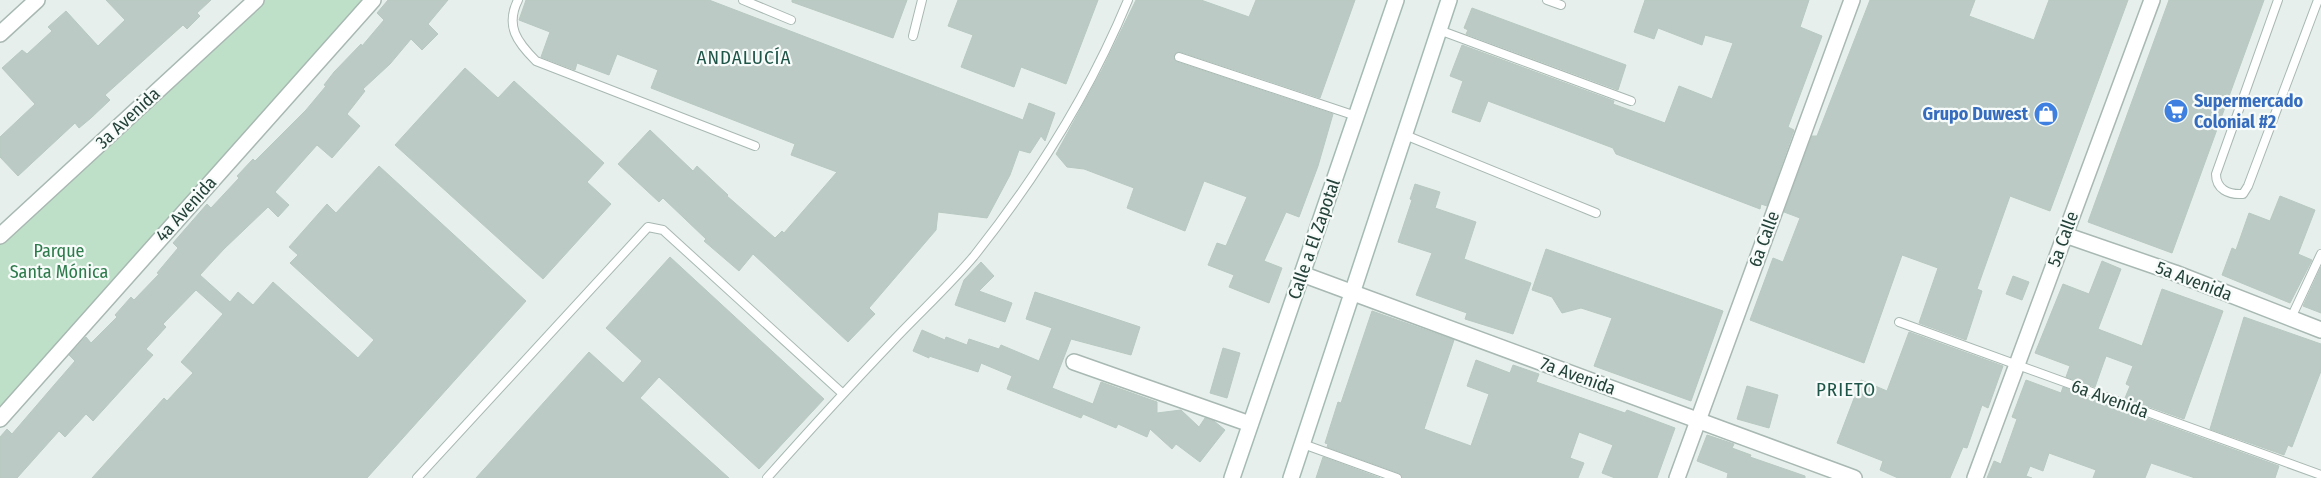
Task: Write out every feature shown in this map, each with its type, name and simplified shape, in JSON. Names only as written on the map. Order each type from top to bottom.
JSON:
[{"type":"street","points":[[0,34],[37,0]]},
{"type":"street","name":"3a Avenida","points":[[0,236],[256,0]]},
{"type":"street","name":"4a Avenida","points":[[0,419],[373,0]]},
{"type":"street","name":"Calle a El Zapotal","points":[[1232,478],[1396,0]]},
{"type":"street","points":[[1291,478],[1449,0]]},
{"type":"street","name":"6a Calle","points":[[1677,478],[1852,0]]},
{"type":"street","name":"5a Calle","points":[[1975,478],[2152,0]]},
{"type":"street","name":"5a Avenida","points":[[2065,235],[2175,273],[2321,330]]},
{"type":"street","name":"7a Avenida","points":[[1302,274],[1854,478]]},
{"type":"street","points":[[1074,362],[1250,424]]},
{"type":"lane","points":[[518,0],[512,12],[511,21],[521,44],[536,61],[755,146]]},
{"type":"lane","points":[[743,0],[791,20]]},
{"type":"lane","points":[[913,36],[922,0]]},
{"type":"lane","points":[[767,478],[842,393],[973,257],[1033,176],[1086,89],[1114,35],[1128,0]]},
{"type":"lane","points":[[1547,0],[1561,5]]},
{"type":"lane","points":[[2278,0],[2216,174],[2216,181],[2222,190],[2236,194],[2243,194],[2248,186],[2318,0]]},
{"type":"lane","points":[[1440,30],[1631,101]]},
{"type":"lane","points":[[1179,57],[1356,116]]},
{"type":"lane","points":[[1405,135],[1596,213]]},
{"type":"lane","points":[[417,478],[648,227],[663,230],[842,393]]},
{"type":"lane","points":[[2291,318],[2321,254]]},
{"type":"lane","name":"6a Avenida","points":[[1898,322],[2321,475]]},
{"type":"lane","points":[[1303,444],[1397,478]]},
{"type":"green space","name":"Parque Santa Mónica","points":[[256,0],[372,0],[0,414],[0,236]]},
{"type":"building","points":[[106,0],[211,0],[197,13],[200,16],[187,29],[183,25],[105,95],[110,100],[91,118],[79,128],[75,123],[18,176],[0,157],[0,137],[35,104],[2,68],[22,50],[27,54],[52,31],[48,27],[66,11],[98,46],[125,20]]},
{"type":"building","points":[[388,0],[448,0],[428,24],[438,34],[422,50],[411,39],[390,64],[363,89],[365,91],[347,114],[360,126],[332,158],[317,145],[275,192],[289,205],[278,217],[268,207],[200,275],[230,302],[238,292],[253,305],[273,282],[358,358],[374,340],[290,263],[298,255],[289,247],[327,204],[336,213],[379,166],[526,301],[367,478],[92,478],[164,398],[167,401],[193,373],[181,362],[223,314],[196,290],[163,324],[166,327],[146,349],[153,355],[93,421],[86,414],[65,437],[59,431],[17,478],[0,478],[0,437],[7,429],[12,434],[75,361],[69,355],[86,337],[91,343],[117,317],[115,315],[131,297],[134,300],[159,274],[157,273],[178,248],[173,243],[207,204],[211,208],[239,178],[237,176],[253,159],[255,161],[306,110],[326,86],[324,85],[334,72],[361,44],[362,46],[384,20],[377,13]]},
{"type":"building","points":[[526,0],[709,0],[1023,120],[1029,103],[1055,113],[1045,141],[1041,136],[1030,153],[1019,150],[1010,175],[987,218],[938,212],[936,230],[869,308],[875,314],[848,342],[753,254],[739,271],[704,241],[706,239],[663,198],[659,202],[618,164],[650,130],[693,171],[697,166],[727,196],[775,238],[782,231],[784,233],[837,172],[791,155],[795,144],[651,88],[658,70],[617,54],[609,75],[577,63],[575,70],[541,57],[550,32],[519,20]]},
{"type":"building","points":[[792,0],[907,0],[893,38],[792,2]]},
{"type":"building","points":[[958,0],[1098,0],[1066,84],[1021,67],[1014,87],[961,67],[973,35],[948,26]]},
{"type":"building","points":[[1136,0],[1201,0],[1249,17],[1256,0],[1355,0],[1320,98],[1181,52],[1176,53],[1174,56],[1177,62],[1333,114],[1318,166],[1299,217],[1286,212],[1264,261],[1282,268],[1269,303],[1229,287],[1234,275],[1208,265],[1217,243],[1226,246],[1247,197],[1204,181],[1185,231],[1127,208],[1134,188],[1084,169],[1067,167],[1056,154],[1102,70]]},
{"type":"building","points":[[1645,0],[1809,0],[1800,27],[1822,36],[1788,127],[1794,130],[1767,206],[1761,204],[1760,209],[1616,154],[1613,148],[1488,101],[1480,122],[1452,112],[1463,81],[1450,76],[1462,45],[1614,101],[1613,104],[1665,123],[1679,86],[1712,99],[1733,43],[1705,35],[1702,45],[1658,28],[1654,39],[1634,32]]},
{"type":"building","points":[[1870,0],[1975,0],[1969,16],[2034,40],[2049,0],[2128,0],[2050,211],[2010,196],[1977,289],[1982,291],[1966,340],[1919,323],[1938,268],[1902,255],[1864,363],[1750,320],[1773,258],[1783,262],[1800,218],[1784,212],[1812,136],[1817,136]]},
{"type":"building","name":"Supermercado Colonial #2","points":[[2169,0],[2264,0],[2172,253],[2088,222]]},
{"type":"building","points":[[1472,8],[1626,65],[1618,90],[1466,34],[1468,30],[1464,28]]},
{"type":"building","points":[[465,68],[498,98],[514,81],[604,163],[587,182],[611,204],[543,279],[395,145]]},
{"type":"building","points":[[1415,184],[1440,192],[1435,208],[1476,222],[1464,259],[1531,283],[1513,334],[1465,319],[1467,313],[1416,295],[1432,253],[1398,242],[1412,200],[1410,199]]},
{"type":"building","points":[[2280,196],[2315,210],[2298,254],[2312,260],[2290,303],[2222,275],[2232,248],[2236,250],[2249,213],[2270,221]]},
{"type":"building","points":[[1546,249],[1723,311],[1691,401],[1594,366],[1612,318],[1581,308],[1562,313],[1552,297],[1532,290]]},
{"type":"building","points":[[670,257],[824,399],[759,469],[659,377],[640,398],[729,478],[476,478],[589,352],[623,383],[642,361],[606,328]]},
{"type":"building","points":[[2102,261],[2121,269],[2098,329],[2142,346],[2162,289],[2223,311],[2184,419],[2125,398],[2130,386],[2126,384],[2133,366],[2106,356],[2095,387],[2066,377],[2070,366],[2035,353],[2063,284],[2089,294]]},
{"type":"building","points":[[981,262],[994,276],[979,291],[1012,303],[1005,322],[955,305],[964,280]]},
{"type":"building","points":[[2321,267],[2321,313],[2303,306]]},
{"type":"building","points":[[2013,276],[2029,282],[2022,300],[2006,294]]},
{"type":"building","points":[[1035,292],[1140,327],[1131,355],[1071,339],[1052,388],[1093,404],[1101,382],[1157,402],[1157,413],[1181,410],[1199,427],[1205,418],[1214,421],[1225,430],[1200,462],[1176,444],[1172,449],[1150,429],[1147,437],[1118,424],[1116,428],[1083,414],[1081,418],[1007,389],[1012,376],[981,363],[978,372],[929,356],[929,358],[913,351],[922,330],[945,340],[946,337],[967,345],[969,339],[999,349],[1001,345],[1039,361],[1052,328],[1026,319]]},
{"type":"building","points":[[1372,311],[1454,340],[1424,429],[1471,446],[1489,394],[1467,386],[1476,360],[1510,373],[1513,365],[1539,374],[1536,382],[1625,413],[1627,410],[1675,428],[1657,478],[1615,478],[1602,473],[1613,445],[1579,432],[1570,458],[1584,463],[1578,478],[1403,478],[1399,473],[1327,447],[1328,444],[1325,443],[1338,402],[1341,403]]},
{"type":"building","points":[[2244,317],[2321,344],[2321,371],[2292,447],[2288,445],[2284,455],[2210,429]]},
{"type":"building","points":[[1909,332],[2003,366],[1988,408],[1982,405],[1967,448],[1963,447],[1950,478],[1898,478],[1880,470],[1883,461],[1837,443],[1861,380],[1887,391]]},
{"type":"building","points":[[1223,348],[1240,353],[1227,398],[1210,393]]},
{"type":"building","points":[[2026,380],[2061,393],[2063,387],[2121,411],[2122,409],[2279,466],[2275,478],[2195,478],[2151,463],[2145,478],[2093,478],[2096,470],[2049,453],[2043,471],[2030,466],[2026,476],[2032,478],[1987,478],[1994,461],[2001,464],[2017,419],[2012,417]]},
{"type":"building","points":[[1747,386],[1778,395],[1769,428],[1737,419]]},
{"type":"building","points":[[1707,435],[1734,444],[1732,448],[1751,455],[1750,457],[1805,476],[1805,478],[1727,478],[1728,473],[1697,461]]},
{"type":"building","points":[[1323,457],[1380,478],[1316,478]]},
{"type":"place","name":"Supermercado Colonial #2","points":[[2176,111]]},
{"type":"place","name":"Grupo Duwest","points":[[2046,114]]},
{"type":"district","name":"ANDALUCÍA","points":[[744,57]]},
{"type":"district","name":"PRIETO","points":[[1846,389]]}]
